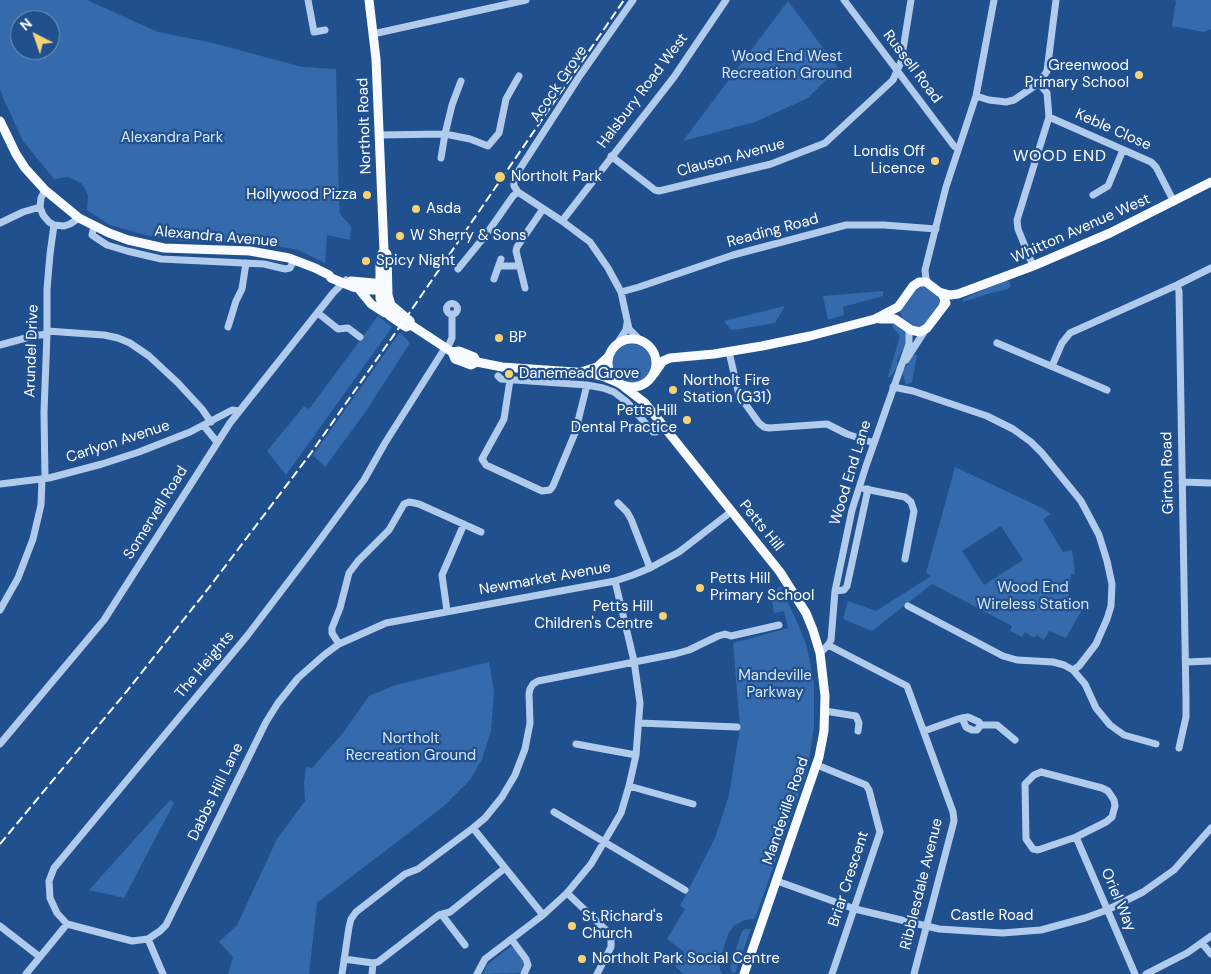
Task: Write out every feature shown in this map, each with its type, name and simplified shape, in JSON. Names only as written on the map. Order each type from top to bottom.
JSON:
[{"type":"main road","name":"Northolt Road","points":[[369,0],[373,34],[384,251],[386,254],[382,305],[390,316]]},
{"type":"main road","name":"Alexandra Avenue","points":[[0,121],[25,168],[45,190],[79,218],[94,226],[128,240],[164,248],[250,251],[294,260],[338,280],[359,286],[384,287]]},
{"type":"main road","name":"Whitton Avenue West","points":[[937,315],[951,298],[958,294],[1033,266],[1110,233],[1211,182]]},
{"type":"main road","name":"Northolt Road","points":[[384,251],[381,255],[380,265],[384,287],[391,305],[410,321],[411,325]]},
{"type":"main road","points":[[380,265],[359,286],[375,307],[406,327],[411,325]]},
{"type":"main road","points":[[898,321],[895,312],[913,286],[919,282],[929,284],[939,292],[945,300],[943,307]]},
{"type":"main road","name":"Whitton Avenue West","points":[[939,292],[950,295],[958,294]]},
{"type":"main road","points":[[868,321],[898,307]]},
{"type":"main road","name":"Wood End Lane","points":[[928,328],[937,315]]},
{"type":"main road","points":[[674,358],[662,355],[644,343],[627,340],[613,350],[609,368],[612,376],[621,384],[634,387],[651,377],[663,361],[674,358],[729,352],[786,341],[868,321],[891,318],[915,332],[924,331],[928,328]]},
{"type":"main road","name":"Petts Hill","points":[[411,325],[448,350],[455,359],[471,365],[477,362],[506,367],[599,375],[621,384],[645,403],[780,572],[798,598],[813,630],[820,653]]},
{"type":"main road","points":[[644,343],[654,355],[656,364],[643,393],[645,403]]},
{"type":"main road","name":"Petts Hill","points":[[574,372],[597,367],[613,350]]},
{"type":"main road","name":"Mandeville Road","points":[[744,974],[817,765],[825,712],[824,679],[820,653]]},
{"type":"street","points":[[308,0],[314,32],[325,30]]},
{"type":"street","points":[[373,34],[526,0]]},
{"type":"street","name":"Acock Grove","points":[[458,269],[485,236],[513,196],[516,189],[514,178],[517,171],[633,0]]},
{"type":"street","name":"Halsbury Road West","points":[[562,221],[674,77],[726,0]]},
{"type":"street","name":"Russell Road","points":[[844,0],[958,149]]},
{"type":"street","points":[[897,71],[901,62],[911,0]]},
{"type":"street","points":[[929,284],[925,273],[926,266],[946,187],[976,96],[994,0]]},
{"type":"street","points":[[976,96],[1006,102],[1014,100],[1039,83],[1047,71],[1056,0]]},
{"type":"street","name":"Clauson Avenue","points":[[611,156],[655,190],[659,191],[771,164],[830,140],[893,80],[897,71]]},
{"type":"street","points":[[379,135],[445,134],[470,139],[488,146],[499,133],[506,99],[519,76]]},
{"type":"street","points":[[442,158],[445,134],[452,105],[461,81]]},
{"type":"street","points":[[1033,266],[1018,229],[1018,220],[1049,117],[1047,93],[1039,83]]},
{"type":"street","name":"Keble Close","points":[[1049,117],[1151,162],[1156,167],[1174,202]]},
{"type":"street","points":[[1093,195],[1108,186],[1123,150]]},
{"type":"street","points":[[516,189],[590,242],[608,268],[621,292],[631,332],[644,343]]},
{"type":"street","points":[[45,190],[41,198],[40,207],[45,218],[54,225],[64,226],[79,218]]},
{"type":"street","points":[[0,223],[23,212],[40,207]]},
{"type":"street","points":[[525,288],[516,251],[543,209]]},
{"type":"street","name":"Reading Road","points":[[621,292],[733,255],[846,225],[884,224],[936,228]]},
{"type":"street","name":"Arundel Drive","points":[[0,610],[18,578],[33,539],[41,505],[48,276],[54,225]]},
{"type":"street","points":[[94,226],[91,232],[95,239],[115,248],[161,259],[264,264],[288,269],[294,260]]},
{"type":"street","points":[[494,279],[500,262],[519,266]]},
{"type":"street","points":[[228,328],[242,289],[246,263]]},
{"type":"street","points":[[913,286],[926,266]]},
{"type":"street","points":[[1052,366],[1062,344],[1070,333],[1211,268]]},
{"type":"street","name":"Somervell Road","points":[[0,744],[104,620],[217,442],[239,411],[333,293],[338,280]]},
{"type":"street","name":"Girton Road","points":[[1177,285],[1179,291],[1186,662],[1186,717],[1179,748]]},
{"type":"street","points":[[318,313],[338,329],[348,328],[360,337]]},
{"type":"street","points":[[448,350],[452,338],[452,314]]},
{"type":"street","points":[[613,350],[626,330],[627,320]]},
{"type":"street","name":"Wood End Lane","points":[[828,645],[831,636],[835,591],[852,510],[909,340],[910,332],[907,327]]},
{"type":"street","name":"Wood End Lane","points":[[901,366],[928,328]]},
{"type":"street","points":[[0,345],[47,333],[104,335],[130,343],[149,356],[202,409],[217,442]]},
{"type":"street","points":[[997,343],[1107,390]]},
{"type":"street","name":"The Heights","points":[[67,924],[57,913],[50,898],[49,881],[54,868],[247,636],[305,560],[364,480],[385,443],[448,350]]},
{"type":"street","points":[[729,352],[738,395],[764,427],[827,424],[847,434],[874,443]]},
{"type":"street","points":[[498,376],[500,379],[587,385],[604,388],[618,395],[633,408],[653,432],[656,432],[663,426]]},
{"type":"street","points":[[510,380],[504,419],[484,453],[483,462],[542,491],[550,490],[575,433],[587,385]]},
{"type":"street","points":[[893,387],[987,416],[1013,429],[1031,442],[1081,501],[1099,535],[1112,584],[1107,619],[1100,636],[1080,666],[1073,670]]},
{"type":"street","name":"Carlyon Avenue","points":[[0,484],[43,479],[130,454],[208,424],[232,410],[239,411]]},
{"type":"street","points":[[1182,482],[1211,483]]},
{"type":"street","points":[[860,488],[905,497],[911,502],[914,511],[905,559]]},
{"type":"street","name":"Wood End Lane","points":[[835,591],[844,590],[847,586],[868,489]]},
{"type":"street","points":[[339,644],[332,633],[332,628],[340,608],[349,573],[358,560],[389,530],[404,504],[413,502],[481,532]]},
{"type":"street","points":[[618,503],[631,519],[650,568]]},
{"type":"street","name":"Newmarket Avenue","points":[[348,639],[386,623],[616,581],[650,568],[680,552],[732,511]]},
{"type":"street","points":[[447,611],[442,575],[464,524]]},
{"type":"street","points":[[477,974],[485,959],[543,916],[567,893],[591,864],[621,813],[636,755],[640,723],[638,686],[634,661],[616,581]]},
{"type":"street","points":[[908,606],[1003,656],[1017,660],[1053,662],[1073,670],[1085,684],[1096,708],[1110,725],[1124,735],[1156,744]]},
{"type":"street","points":[[342,974],[352,919],[365,904],[405,874],[418,870],[474,828],[502,798],[518,768],[528,736],[530,723],[529,694],[533,684],[538,681],[689,650],[725,634],[731,636],[779,625]]},
{"type":"street","name":"Dabbs Hill Lane","points":[[148,939],[160,931],[166,924],[266,722],[278,703],[298,678],[339,644],[348,639]]},
{"type":"street","points":[[820,653],[828,645]]},
{"type":"street","name":"Ribblesdale Avenue","points":[[828,645],[907,686],[951,804],[954,821],[914,974]]},
{"type":"street","points":[[1186,662],[1211,661]]},
{"type":"street","points":[[825,712],[856,716],[859,723],[858,731]]},
{"type":"street","points":[[924,731],[968,717],[979,722],[981,726],[997,725],[1015,740]]},
{"type":"street","points":[[640,723],[737,727]]},
{"type":"street","points":[[576,744],[636,755]]},
{"type":"street","name":"Briar Crescent","points":[[817,765],[866,785],[880,832],[832,974]]},
{"type":"street","points":[[1041,772],[1049,773],[1102,788],[1111,795],[1115,806],[1112,817],[1076,837],[1038,850],[1033,849],[1028,844],[1026,839],[1026,784],[1034,774],[1041,772]]},
{"type":"street","points":[[629,786],[693,804]]},
{"type":"street","points":[[554,812],[685,890]]},
{"type":"street","points":[[474,828],[543,916]]},
{"type":"street","name":"Castle Road","points":[[777,882],[855,909],[939,929],[1023,932],[1063,925],[1107,910],[1143,892],[1160,881],[1190,854],[1211,828]]},
{"type":"street","name":"Oriel Way","points":[[1076,837],[1135,974]]},
{"type":"street","points":[[344,959],[378,962],[439,915],[450,912],[505,868]]},
{"type":"street","points":[[567,893],[611,938],[611,947],[597,974]]},
{"type":"street","points":[[443,915],[465,945]]},
{"type":"street","points":[[30,973],[40,957],[67,924],[132,941],[148,939],[163,974]]},
{"type":"street","points":[[0,926],[40,957]]},
{"type":"street","points":[[1146,974],[1202,943],[1211,936]]},
{"type":"street","points":[[512,940],[526,959],[528,965],[524,974]]},
{"type":"street","points":[[1202,943],[1211,954]]},
{"type":"street","points":[[372,974],[373,963]]},
{"type":"green space","name":"Alexandra Park","points":[[0,0],[87,0],[158,32],[213,43],[302,67],[336,69],[339,203],[340,214],[351,226],[350,240],[327,235],[325,263],[298,250],[263,243],[182,241],[149,236],[110,225],[87,210],[88,196],[81,183],[68,177],[54,179],[23,141],[0,89]]},
{"type":"green space","points":[[1173,0],[1211,0],[1211,29],[1204,32],[1172,26],[1176,1]]},
{"type":"green space","name":"Wood End West Recreation Ground","points":[[788,1],[838,68],[808,98],[755,122],[683,141]]},
{"type":"green space","points":[[1003,281],[1009,281],[1011,286],[1008,289],[963,302],[963,299]]},
{"type":"green space","points":[[920,286],[927,288],[937,295],[940,301],[925,325],[920,328],[913,326],[903,319],[900,312],[915,289]]},
{"type":"green space","points":[[883,291],[883,296],[843,307],[844,315],[828,320],[823,296]]},
{"type":"green space","points":[[785,306],[775,323],[735,330],[730,329],[724,321]]},
{"type":"green space","points":[[378,316],[392,327],[286,475],[267,451],[304,406],[309,409]]},
{"type":"green space","points":[[893,324],[904,330],[907,341],[897,360],[898,366],[888,377],[900,336],[892,327]]},
{"type":"green space","points":[[400,332],[410,343],[364,414],[325,467],[313,455]]},
{"type":"green space","points":[[632,344],[646,350],[652,364],[646,378],[632,384],[618,378],[612,364],[618,350]]},
{"type":"green space","points":[[914,355],[917,355],[912,382],[906,385],[902,372]]},
{"type":"green space","name":"Wood End Wireless Station","points":[[955,467],[1051,514],[1043,519],[1063,552],[1072,550],[1075,574],[1071,574],[1068,606],[1083,608],[1066,638],[1049,631],[1044,640],[1036,635],[1034,638],[1025,632],[1022,637],[1010,631],[1012,626],[932,584],[872,631],[843,619],[848,601],[876,611],[931,576],[926,573]],"holes":[[[1001,526],[1023,560],[984,585],[962,551]]]},
{"type":"green space","name":"Mandeville Parkway","points":[[780,586],[807,647],[814,683],[814,726],[808,768],[755,919],[745,920],[735,925],[729,932],[719,962],[720,970],[723,974],[683,974],[675,966],[684,952],[667,939],[685,909],[680,906],[715,838],[729,795],[740,727],[733,643],[788,628],[784,611],[774,613],[771,596]]},
{"type":"green space","name":"Northolt Recreation Ground","points":[[489,662],[494,691],[491,731],[482,759],[470,780],[444,806],[317,903],[309,974],[228,974],[233,957],[219,942],[237,925],[277,839],[305,801],[304,783],[306,767],[312,768],[343,733],[369,696],[396,685]]},
{"type":"green space","points":[[170,800],[174,803],[124,898],[89,890]]},
{"type":"green space","points":[[751,929],[735,973],[732,972],[730,967],[742,931]]},
{"type":"green space","points":[[510,947],[515,948],[525,960],[526,966],[522,973],[483,974],[486,966]]},
{"type":"railway","points":[[0,844],[127,691],[211,585],[311,453],[624,0]]},
{"type":"place","name":"Greenwood Primary School","points":[[1139,75]]},
{"type":"place","name":"Londis Off Licence","points":[[935,161]]},
{"type":"place","name":"Northolt Park","points":[[500,177]]},
{"type":"place","name":"Hollywood Pizza","points":[[367,195]]},
{"type":"place","name":"Asda","points":[[416,209]]},
{"type":"place","name":"W Sherry & Sons","points":[[400,236]]},
{"type":"place","name":"Spicy Night","points":[[366,261]]},
{"type":"place","name":"BP","points":[[499,338]]},
{"type":"place","name":"Danemead Grove","points":[[509,374]]},
{"type":"place","name":"Northolt Fire Station (G31)","points":[[673,390]]},
{"type":"place","name":"Petts Hill Dental Practice","points":[[687,420]]},
{"type":"place","name":"Petts Hill Primary School","points":[[700,588]]},
{"type":"place","name":"Petts Hill Children's Centre","points":[[663,616]]},
{"type":"place","name":"St Richard's Church","points":[[572,926]]},
{"type":"place","name":"Northolt Park Social Centre","points":[[582,959]]},
{"type":"district","name":"WOOD END","points":[[1060,157]]}]
